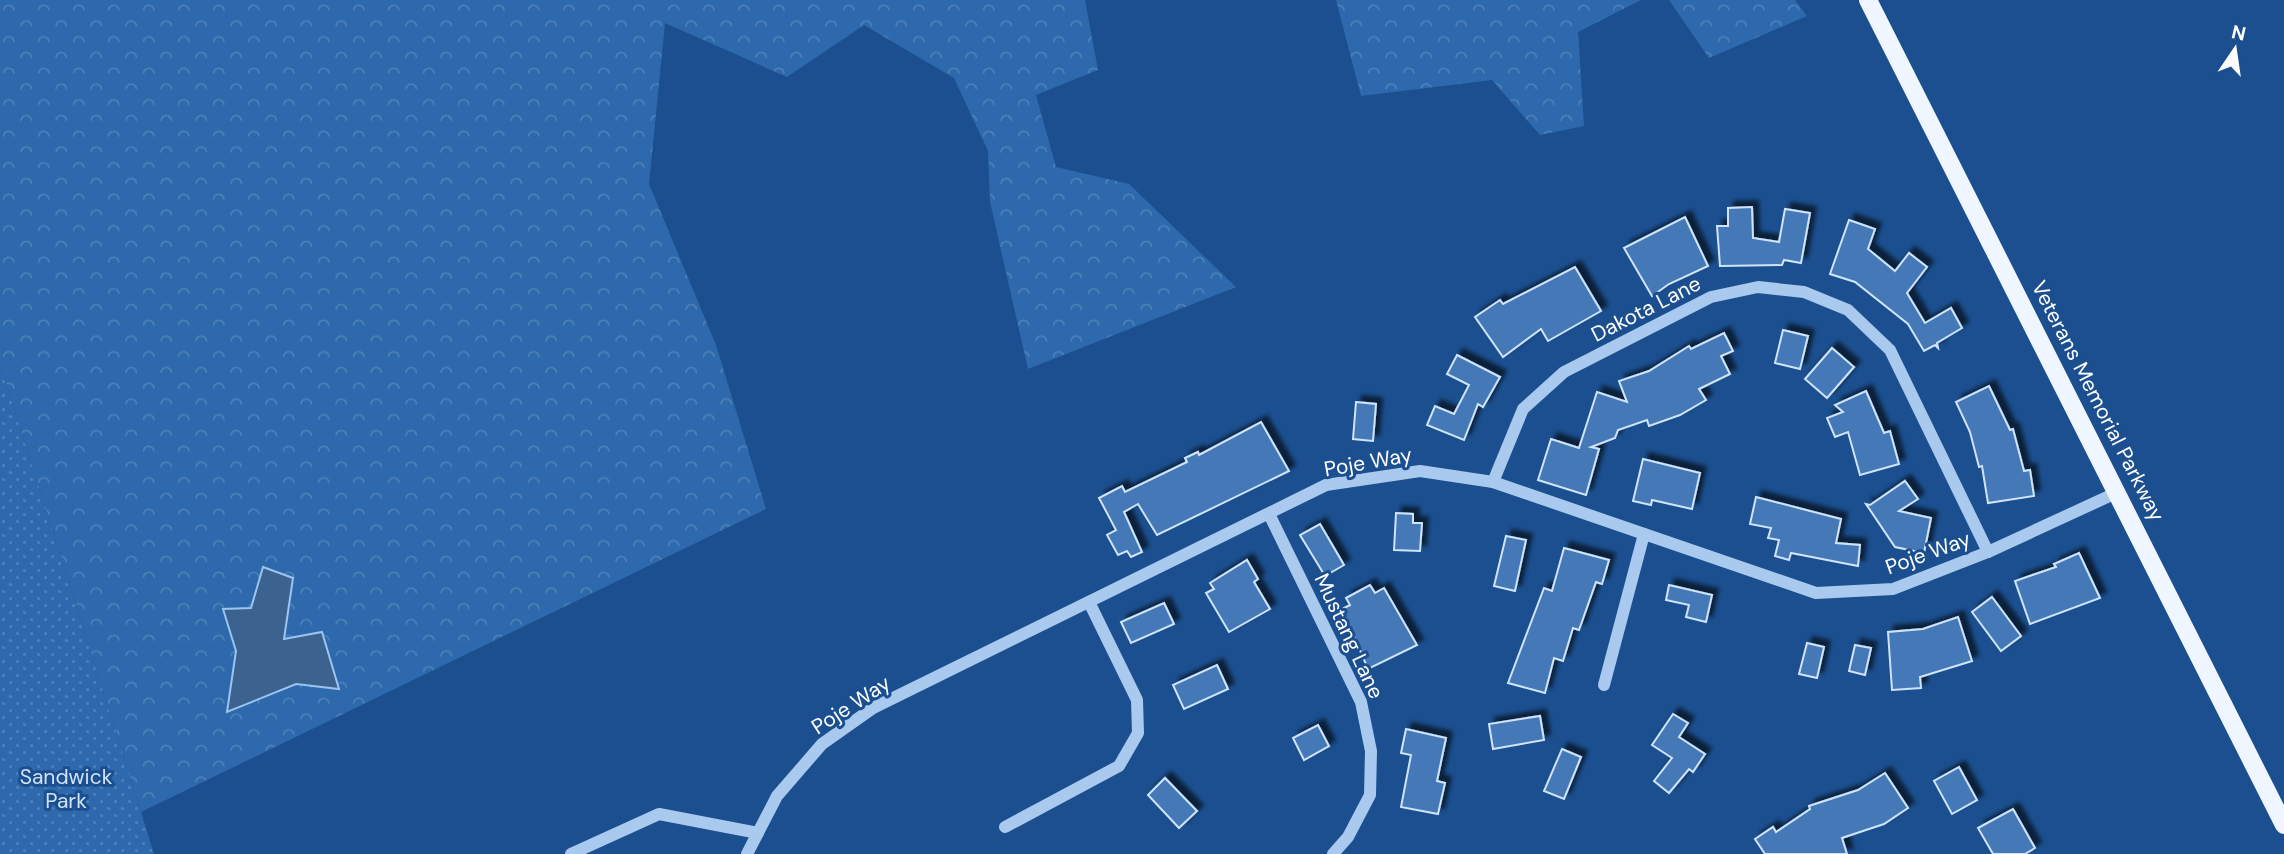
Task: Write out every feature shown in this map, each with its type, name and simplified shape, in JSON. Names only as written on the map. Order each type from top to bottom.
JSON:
[{"type":"main road","name":"Veterans Memorial Parkway","points":[[1868,0],[2284,824]]},
{"type":"street","name":"Dakota Lane","points":[[1493,482],[1523,410],[1564,372],[1710,297],[1758,287],[1804,292],[1848,310],[1891,351],[1988,552]]},
{"type":"street","name":"Poje Way","points":[[747,854],[777,796],[822,744],[873,708],[1326,485],[1420,471],[1493,482],[1816,593],[1893,589],[1988,552],[2118,492]]},
{"type":"street","name":"Mustang Lane","points":[[1269,514],[1361,702],[1371,751],[1370,795],[1348,837],[1333,854]]},
{"type":"street","points":[[1604,685],[1644,534]]},
{"type":"street","points":[[1004,827],[1119,765],[1138,733],[1138,700],[1089,602]]},
{"type":"street","points":[[571,854],[659,814],[758,833]]},
{"type":"green space","points":[[0,0],[1085,0],[1098,70],[1036,95],[1056,167],[1129,184],[1236,287],[1028,369],[990,202],[988,151],[954,78],[864,25],[787,77],[665,23],[649,184],[716,345],[766,509],[141,812],[0,364]],"holes":[[[263,567],[293,579],[283,639],[338,689],[296,684],[228,711],[236,651],[224,609],[251,608]]]},
{"type":"green space","points":[[1336,0],[1641,0],[1578,32],[1584,126],[1540,135],[1492,80],[1361,96]]},
{"type":"green space","points":[[1669,0],[1795,0],[1807,16],[1709,58]]},
{"type":"green space","name":"Sandwick Park","points":[[0,364],[141,812],[154,854],[0,854]]},
{"type":"shaded area","points":[[263,567],[293,578],[284,639],[322,632],[339,689],[296,684],[227,712],[236,651],[223,609],[251,608]]},
{"type":"building","points":[[1752,207],[1753,238],[1779,242],[1785,209],[1810,213],[1801,263],[1784,260],[1782,265],[1720,266],[1717,226],[1728,226],[1728,208]]},
{"type":"building","points":[[1685,217],[1708,266],[1669,284],[1652,296],[1624,248]]},
{"type":"building","points":[[1849,220],[1875,229],[1868,249],[1895,271],[1909,253],[1927,267],[1907,293],[1925,323],[1951,308],[1962,328],[1937,343],[1938,348],[1935,345],[1924,351],[1908,324],[1855,282],[1830,274]]},
{"type":"building","points":[[1575,267],[1601,311],[1548,341],[1541,329],[1503,357],[1475,317],[1500,300],[1503,304]]},
{"type":"building","points":[[1783,330],[1808,336],[1800,369],[1775,363]]},
{"type":"building","points":[[1724,333],[1733,351],[1721,356],[1730,374],[1699,389],[1706,400],[1680,415],[1649,426],[1647,420],[1618,430],[1615,438],[1591,447],[1599,449],[1586,495],[1538,480],[1551,439],[1579,448],[1597,392],[1627,402],[1619,381],[1649,371],[1689,346],[1691,349]]},
{"type":"building","points":[[1832,348],[1854,367],[1827,398],[1805,379]]},
{"type":"building","points":[[1457,355],[1500,377],[1483,407],[1478,404],[1464,440],[1427,425],[1435,406],[1454,414],[1469,385],[1447,374]]},
{"type":"building","points":[[1989,386],[2010,430],[2013,429],[2024,471],[2030,470],[2034,496],[1988,503],[1982,466],[1979,467],[1970,432],[1956,402]]},
{"type":"building","points":[[1866,391],[1884,433],[1890,431],[1899,464],[1860,475],[1848,432],[1835,437],[1827,418],[1843,412],[1835,405]]},
{"type":"building","points":[[1356,402],[1376,404],[1373,441],[1353,439]]},
{"type":"building","points":[[1261,422],[1289,471],[1157,535],[1138,504],[1124,512],[1142,552],[1131,557],[1127,551],[1118,555],[1107,535],[1116,530],[1099,498],[1122,486],[1125,492],[1187,462],[1185,458],[1198,452],[1199,455]]},
{"type":"building","points":[[1643,459],[1700,473],[1692,509],[1652,500],[1651,505],[1633,501]]},
{"type":"building","points":[[1905,481],[1918,499],[1899,511],[1931,518],[1924,553],[1895,547],[1866,504],[1870,505]]},
{"type":"building","points":[[1756,497],[1841,519],[1836,543],[1860,545],[1858,566],[1791,553],[1789,560],[1775,556],[1779,540],[1768,538],[1771,528],[1750,524]]},
{"type":"building","points":[[1396,513],[1413,514],[1413,523],[1422,523],[1420,551],[1394,550]]},
{"type":"building","points":[[1320,524],[1344,565],[1325,576],[1300,535]]},
{"type":"building","points":[[1506,536],[1526,540],[1515,591],[1494,586]]},
{"type":"building","points":[[1564,548],[1609,560],[1602,584],[1596,582],[1579,630],[1573,628],[1563,661],[1554,658],[1545,693],[1508,683],[1544,588],[1552,591]]},
{"type":"building","points":[[2079,553],[2100,598],[2030,624],[2015,581],[2056,567],[2054,564]]},
{"type":"building","points":[[1247,560],[1258,579],[1254,582],[1270,609],[1229,632],[1206,593],[1214,589],[1210,583]]},
{"type":"building","points":[[1370,585],[1375,593],[1384,588],[1417,645],[1368,669],[1342,609],[1350,605],[1346,598]]},
{"type":"building","points":[[1669,585],[1712,595],[1706,622],[1686,617],[1689,605],[1666,600]]},
{"type":"building","points":[[1992,597],[2021,636],[2001,651],[1972,612]]},
{"type":"building","points":[[1164,603],[1174,624],[1131,643],[1121,622]]},
{"type":"building","points":[[1958,617],[1972,661],[1920,677],[1921,688],[1892,690],[1888,632],[1923,629]]},
{"type":"building","points":[[1807,643],[1824,647],[1817,678],[1799,674]]},
{"type":"building","points":[[1855,645],[1871,648],[1865,675],[1849,671]]},
{"type":"building","points":[[1217,665],[1228,689],[1184,709],[1173,685]]},
{"type":"building","points":[[1673,714],[1688,723],[1679,737],[1705,754],[1693,772],[1689,769],[1669,793],[1654,781],[1672,758],[1652,745]]},
{"type":"building","points":[[1540,716],[1544,740],[1493,749],[1489,724]]},
{"type":"building","points":[[1318,725],[1329,746],[1304,760],[1293,738]]},
{"type":"building","points":[[1406,729],[1446,738],[1437,781],[1445,783],[1438,814],[1401,807],[1411,755],[1401,753]]},
{"type":"building","points":[[1562,749],[1581,757],[1564,799],[1544,791]]},
{"type":"building","points":[[1959,767],[1977,800],[1952,814],[1934,781]]},
{"type":"building","points":[[1885,773],[1908,808],[1884,824],[1842,838],[1847,854],[1765,854],[1755,839],[1773,827],[1776,832],[1810,809],[1809,806],[1858,790]]},
{"type":"building","points":[[1165,778],[1197,811],[1179,828],[1148,795]]},
{"type":"building","points":[[2013,809],[2035,848],[2025,854],[1993,854],[1978,828]]}]
